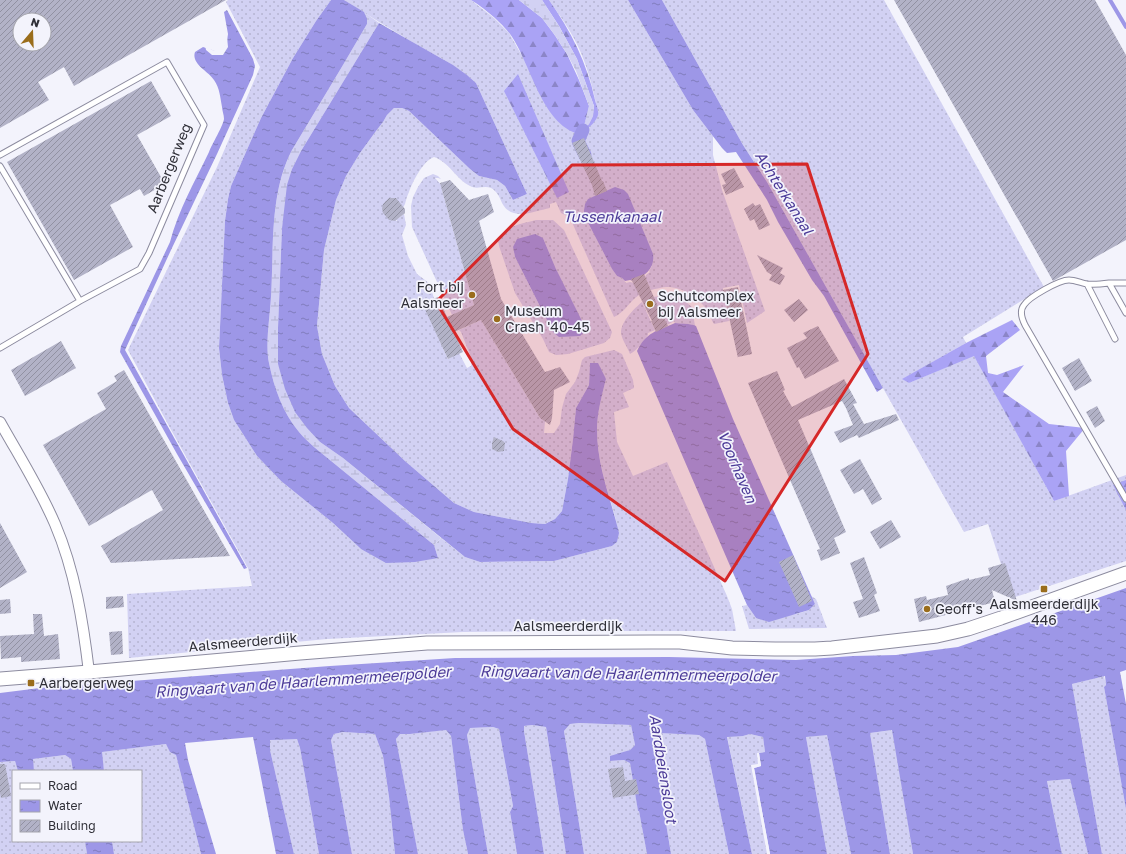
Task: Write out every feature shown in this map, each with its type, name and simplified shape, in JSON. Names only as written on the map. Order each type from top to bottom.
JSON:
[{"type":"street","points":[[0,422],[47,508],[62,542],[75,590],[89,672]]},
{"type":"street","name":"Aalsmeerderdijk","points":[[0,679],[300,653],[427,644],[680,642],[732,648],[832,648],[937,636],[968,629],[1126,572]]},
{"type":"lane","name":"Aarbergerweg","points":[[0,155],[167,62],[204,125],[149,253],[140,269],[80,301],[0,348]]},
{"type":"lane","points":[[0,166],[80,301]]},
{"type":"lane","points":[[1126,283],[1087,284],[1069,280],[1054,284],[1030,299],[1021,310],[1021,317],[1025,325],[1126,499]]},
{"type":"lane","points":[[1087,284],[1115,339]]},
{"type":"lane","points":[[1109,284],[1126,313]]},
{"type":"highlighted area","points":[[807,164],[868,354],[725,581],[513,429],[436,302],[572,165]]},
{"type":"green space","points":[[228,0],[331,0],[293,58],[261,118],[231,186],[225,221],[219,348],[222,375],[228,403],[234,420],[257,456],[281,481],[333,523],[361,549],[438,558],[434,545],[441,538],[465,557],[480,562],[554,561],[612,546],[617,542],[618,535],[616,520],[602,472],[597,437],[597,423],[601,397],[606,379],[590,363],[589,385],[576,408],[568,479],[562,511],[555,519],[545,524],[531,523],[474,512],[454,503],[405,461],[349,408],[335,386],[322,354],[317,326],[324,250],[336,200],[346,176],[360,153],[387,115],[394,108],[402,108],[409,111],[470,169],[479,176],[497,180],[505,186],[513,200],[527,194],[476,83],[449,63],[344,0],[471,0],[494,18],[509,33],[521,54],[598,113],[591,83],[578,46],[571,32],[549,0],[628,0],[693,110],[713,136],[713,155],[722,190],[765,311],[747,323],[739,285],[723,288],[729,321],[714,324],[703,305],[684,291],[673,287],[651,290],[645,277],[650,272],[649,271],[652,266],[585,204],[584,215],[612,269],[617,276],[622,278],[626,283],[634,283],[639,295],[621,313],[614,317],[571,220],[561,213],[556,202],[550,204],[550,208],[530,213],[517,214],[511,212],[506,209],[493,189],[488,187],[475,188],[470,186],[444,163],[434,157],[426,163],[416,177],[397,219],[404,214],[406,225],[402,235],[408,256],[417,274],[429,283],[434,298],[423,303],[448,359],[459,353],[467,368],[471,366],[472,360],[459,330],[481,320],[540,418],[545,421],[544,433],[554,433],[560,424],[566,394],[575,382],[582,360],[585,357],[614,350],[622,354],[633,380],[634,388],[623,393],[629,407],[614,412],[617,442],[633,476],[667,462],[727,596],[732,609],[736,631],[463,632],[327,639],[129,658],[127,594],[252,586],[248,568],[128,350],[217,167],[260,67],[226,2]]},
{"type":"green space","points":[[471,0],[519,0],[542,18],[567,54],[589,106],[583,130],[589,124],[593,116],[594,106],[577,59],[559,26],[542,0],[549,0],[571,36],[588,73],[598,113],[597,118],[590,126],[579,134],[566,128],[555,118],[546,106],[510,34],[492,16]]},
{"type":"green space","points":[[519,0],[542,0],[559,26],[577,59],[594,106],[593,116],[583,131],[589,106],[576,71],[567,54],[542,18]]},
{"type":"green space","points":[[662,0],[884,0],[1044,287],[963,337],[966,343],[903,379],[909,383],[974,355],[1054,501],[1126,475],[1126,561],[1012,598],[988,524],[964,532],[767,182],[743,145]]},
{"type":"green space","points":[[364,12],[379,23],[301,151],[292,169],[282,228],[278,364],[320,442],[343,458],[441,538],[434,545],[314,447],[293,425],[280,400],[268,356],[274,222],[279,185],[292,150],[367,24]]},
{"type":"green space","points":[[518,74],[569,192],[557,198],[504,91]]},
{"type":"green space","points":[[433,174],[441,179],[435,178],[443,187],[442,190],[474,305],[452,315],[412,227],[411,206],[413,197],[424,178]]},
{"type":"green space","points":[[536,220],[553,220],[564,230],[612,332],[610,338],[604,343],[568,354],[556,355],[549,352],[543,339],[515,293],[499,246],[498,238],[510,228]],"holes":[[[543,238],[556,269],[553,332],[515,257],[513,247]]]},
{"type":"green space","points":[[668,295],[681,299],[692,307],[695,326],[675,323],[674,321],[667,325],[653,297]]},
{"type":"green space","points":[[642,302],[655,330],[648,333],[640,346],[630,354],[621,333],[623,324],[628,316]]},
{"type":"green space","points":[[1012,320],[1020,330],[986,356],[988,373],[997,375],[1024,365],[1003,392],[1049,424],[1085,428],[1066,451],[1069,496],[1054,501],[974,356],[909,383],[902,379],[966,343]]},
{"type":"green space","points":[[1126,480],[1126,510],[1113,485]]},
{"type":"green space","points":[[811,596],[816,599],[827,628],[749,629],[742,606],[747,605],[756,618],[797,614],[809,610],[815,604]]},
{"type":"green space","points":[[1104,676],[1106,685],[1104,687],[1126,809],[1126,854],[1102,854],[1072,684]]},
{"type":"green space","points":[[570,724],[631,725],[635,745],[630,750],[610,761],[624,760],[630,762],[647,854],[584,854],[564,731]]},
{"type":"green space","points":[[532,725],[546,727],[566,854],[544,854],[524,731],[524,726]]},
{"type":"green space","points":[[493,727],[499,729],[513,806],[510,812],[517,854],[488,854],[467,735],[469,728]]},
{"type":"green space","points":[[446,730],[451,736],[463,830],[468,854],[418,854],[416,845],[396,739],[399,734]]},
{"type":"green space","points":[[893,730],[913,854],[890,854],[870,733]]},
{"type":"green space","points":[[343,732],[375,734],[383,756],[395,854],[352,854],[331,740],[334,734]]},
{"type":"green space","points":[[658,733],[699,735],[705,739],[729,854],[671,854],[653,743],[653,737]]},
{"type":"green space","points":[[750,734],[763,737],[765,752],[757,753],[758,764],[751,765],[767,854],[752,854],[727,736],[743,736]]},
{"type":"green space","points":[[827,734],[851,854],[827,854],[806,737]]},
{"type":"green space","points":[[270,739],[297,739],[300,748],[319,854],[294,854],[270,750]]},
{"type":"green space","points":[[166,744],[176,755],[201,854],[114,854],[112,842],[142,842],[142,770],[104,770],[101,752]]},
{"type":"green space","points":[[65,755],[71,759],[73,770],[34,770],[32,759]]},
{"type":"green space","points":[[15,761],[18,770],[12,770],[12,842],[85,842],[87,854],[0,854],[0,762]]},
{"type":"green space","points":[[1070,779],[1088,854],[1062,854],[1047,781]]},
{"type":"water","points":[[331,0],[344,0],[364,12],[367,19],[367,24],[292,150],[279,185],[274,222],[268,339],[269,363],[280,400],[288,417],[301,434],[314,447],[434,545],[438,558],[415,562],[386,563],[361,549],[333,523],[281,481],[257,456],[234,420],[228,403],[222,375],[219,348],[225,221],[231,186],[261,118],[293,58]]},
{"type":"water","points":[[628,0],[662,0],[743,145],[767,182],[883,388],[877,392],[824,296],[812,280],[767,200],[736,152],[727,153],[693,110]]},
{"type":"water","points":[[227,10],[253,59],[255,66],[253,75],[125,350],[247,568],[244,569],[120,352],[121,346],[170,242],[182,208],[224,119],[218,87],[214,80],[198,64],[194,56],[195,52],[203,47],[221,53],[227,41],[228,34],[224,12]]},
{"type":"water","points":[[379,23],[453,65],[476,83],[527,194],[513,200],[505,186],[497,180],[479,176],[470,169],[409,111],[402,108],[394,108],[387,115],[360,153],[346,176],[336,200],[324,250],[317,326],[322,354],[335,386],[349,408],[405,461],[454,503],[474,512],[531,523],[545,524],[555,519],[562,511],[568,479],[576,408],[589,385],[590,363],[598,363],[606,379],[598,417],[597,430],[599,456],[619,533],[617,542],[612,546],[554,561],[480,562],[465,557],[343,458],[320,442],[295,412],[285,389],[278,364],[282,228],[287,185],[292,169],[301,151]]},
{"type":"water","name":"Tussenkanaal","points":[[615,187],[624,190],[628,194],[653,254],[653,263],[649,270],[646,274],[634,281],[625,281],[617,276],[584,215],[585,204],[588,199]]},
{"type":"water","points":[[535,234],[543,238],[556,269],[585,327],[580,336],[559,337],[553,332],[515,257],[513,247],[517,239]]},
{"type":"water","name":"Voorhaven","points":[[675,323],[696,326],[733,419],[815,604],[809,610],[769,622],[756,618],[747,605],[637,351],[648,336],[657,330]]},
{"type":"water","name":"Ringvaart van de Haarlemmermeerpolder","points":[[1126,588],[1126,670],[1120,672],[1126,704],[1126,809],[1104,687],[1106,685],[1105,676],[1072,684],[1102,854],[1088,854],[1070,779],[1047,781],[1062,854],[913,854],[892,730],[870,733],[890,854],[851,854],[827,735],[806,737],[827,854],[770,854],[754,768],[761,766],[759,753],[765,752],[763,737],[750,734],[727,737],[752,854],[729,854],[705,739],[699,735],[658,733],[653,737],[653,743],[671,854],[647,854],[630,763],[624,760],[610,761],[610,756],[630,750],[635,745],[631,725],[579,723],[570,724],[564,731],[584,854],[566,854],[546,727],[532,725],[524,726],[544,854],[517,854],[510,812],[513,806],[499,729],[493,727],[470,728],[467,735],[488,854],[468,854],[463,830],[451,736],[446,730],[400,734],[396,739],[418,854],[395,854],[383,756],[375,734],[343,732],[334,734],[331,740],[352,854],[319,854],[300,748],[297,739],[270,740],[270,750],[294,854],[276,854],[253,737],[185,743],[188,760],[216,854],[201,854],[176,755],[170,752],[166,744],[102,752],[104,770],[73,770],[71,759],[65,755],[33,759],[34,770],[18,770],[15,761],[0,762],[0,693],[40,688],[455,658],[669,657],[796,660],[896,655],[958,647]]},
{"type":"water","points":[[85,842],[112,842],[114,854],[87,854]]},
{"type":"pier","points":[[226,37],[228,47],[223,55],[212,55],[206,50],[205,45],[212,50],[220,51],[224,46]]},
{"type":"pier","points":[[757,753],[759,753],[761,766],[754,768],[770,854],[768,854],[752,768],[759,765]]},
{"type":"building","points":[[0,0],[226,0],[74,86],[64,67],[38,82],[49,100],[0,128]]},
{"type":"building","points":[[894,0],[1095,0],[1126,55],[1126,240],[1053,281]]},
{"type":"building","points":[[151,81],[171,116],[137,135],[165,184],[144,196],[140,189],[110,205],[133,247],[74,280],[7,162]]},
{"type":"building","points":[[584,138],[607,191],[595,196],[592,185],[572,143]]},
{"type":"building","points":[[734,168],[744,187],[726,195],[722,185],[726,184],[721,174]]},
{"type":"building","points":[[450,180],[469,200],[488,194],[494,212],[479,221],[501,299],[545,372],[560,367],[570,382],[554,390],[550,425],[540,418],[481,320],[454,332],[463,352],[448,359],[422,303],[438,297],[447,317],[474,305],[440,183]]},
{"type":"building","points":[[389,198],[396,198],[405,209],[405,213],[395,221],[389,220],[383,213],[383,204]]},
{"type":"building","points":[[753,203],[755,206],[760,204],[770,225],[759,230],[754,219],[750,221],[744,209]]},
{"type":"building","points":[[757,255],[783,268],[780,273],[785,276],[780,285],[769,280],[772,275],[767,272]]},
{"type":"building","name":"Schutcomplex bij Aalsmeer","points":[[644,274],[662,316],[668,326],[656,332],[631,279]]},
{"type":"building","points":[[738,287],[752,354],[738,358],[723,290]]},
{"type":"building","points":[[799,299],[808,310],[794,322],[784,310]]},
{"type":"building","points":[[818,326],[839,361],[805,379],[799,367],[797,368],[787,348],[807,338],[803,333]]},
{"type":"building","points":[[61,341],[76,368],[25,396],[11,370]]},
{"type":"building","points":[[1079,358],[1092,381],[1075,391],[1062,368]]},
{"type":"building","points":[[124,370],[230,556],[111,563],[101,546],[163,510],[152,490],[89,526],[43,445],[106,409],[97,393],[117,381],[114,376]]},
{"type":"building","points":[[777,371],[785,390],[783,391],[792,407],[844,379],[857,403],[853,404],[864,424],[896,414],[899,420],[859,438],[857,435],[840,443],[834,432],[853,425],[842,401],[798,420],[846,532],[834,538],[840,553],[821,561],[817,550],[820,549],[748,383]]},
{"type":"building","points":[[1097,406],[1105,421],[1095,428],[1086,412]]},
{"type":"building","points":[[494,437],[505,443],[504,451],[498,452],[492,449]]},
{"type":"building","points":[[860,459],[882,499],[872,505],[863,489],[854,494],[840,470]]},
{"type":"building","points":[[891,520],[901,537],[880,549],[870,532]]},
{"type":"building","points":[[0,523],[27,572],[0,588]]},
{"type":"building","points":[[793,555],[812,601],[799,607],[779,562]]},
{"type":"building","points":[[864,557],[877,593],[874,595],[880,611],[859,618],[853,602],[863,599],[850,563]]},
{"type":"building","points":[[1005,563],[1017,601],[992,590],[995,602],[919,622],[914,599],[926,596],[927,600],[948,595],[946,586],[969,578],[969,580],[990,575],[988,568]]},
{"type":"building","points":[[123,596],[124,607],[106,609],[106,597]]},
{"type":"building","points":[[10,599],[11,613],[0,614],[0,600]]},
{"type":"building","points":[[33,614],[42,614],[44,636],[58,634],[60,659],[21,662],[21,657],[1,659],[0,636],[34,634]]},
{"type":"building","points":[[122,631],[123,654],[111,655],[109,632]]},
{"type":"building","points":[[0,764],[5,764],[11,796],[1,798],[0,793]]},
{"type":"building","points":[[623,767],[625,781],[636,779],[639,794],[613,798],[608,769]]},
{"type":"waterway","points":[[1110,0],[1126,27]]},
{"type":"waterway","points":[[583,130],[578,141],[585,155]]},
{"type":"place","name":"Fort bij Aalsmeer","points":[[472,295]]},
{"type":"place","name":"Schutcomplex bij Aalsmeer","points":[[650,304]]},
{"type":"place","name":"Museum Crash '40-45","points":[[497,319]]},
{"type":"place","name":"Aalsmeerderdijk 446","points":[[1044,589]]},
{"type":"place","name":"Geoff's","points":[[927,609]]},
{"type":"place","name":"Aarbergerweg","points":[[31,683]]},
{"type":"water label","name":"Achterkanaal","points":[[784,193]]},
{"type":"water label","name":"Aardbeiensloot","points":[[663,769]]}]
